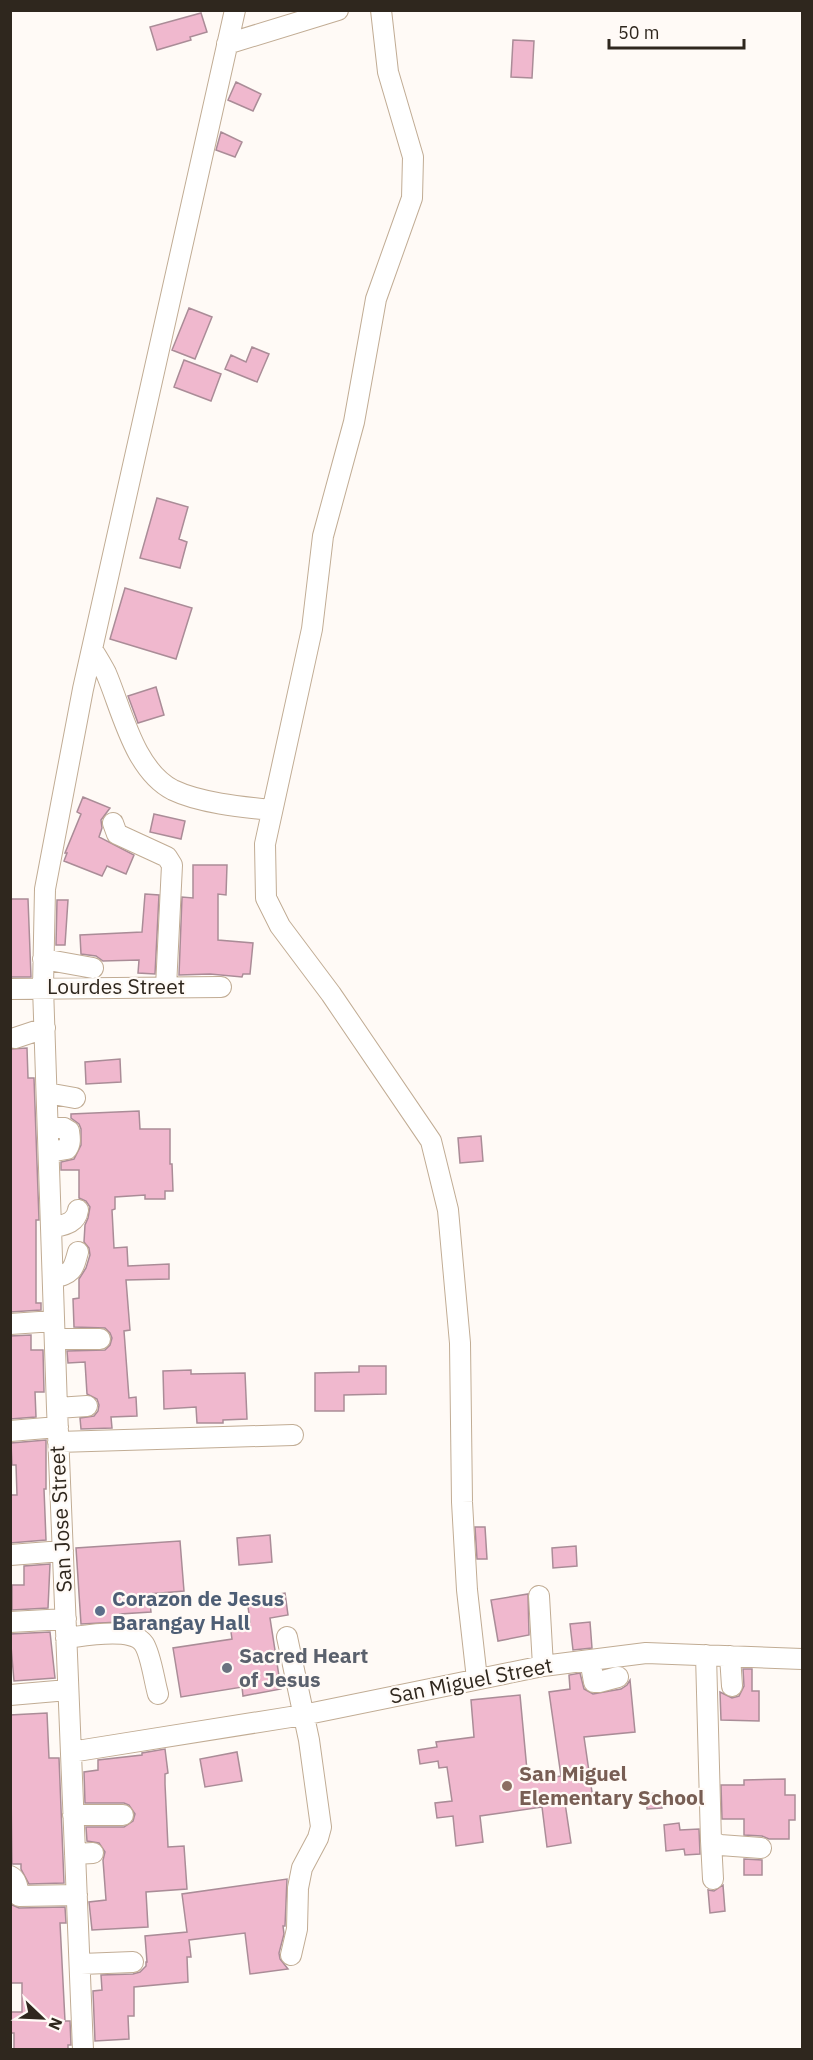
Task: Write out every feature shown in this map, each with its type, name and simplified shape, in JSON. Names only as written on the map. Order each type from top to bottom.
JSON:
[{"type":"street","name":"San Jose Street","points":[[83,2049],[77,1895],[84,1853],[73,1815],[57,1425],[43,987],[45,888],[92,649],[235,10]]},
{"type":"street","points":[[227,44],[338,10]]},
{"type":"street","points":[[381,10],[388,72],[413,157],[412,198],[376,299],[354,422],[323,536],[312,629],[265,844],[266,898],[280,926],[331,994],[431,1141],[448,1210],[460,1343],[462,1502],[467,1590],[477,1679]]},
{"type":"street","points":[[92,649],[104,670],[124,722],[144,763],[154,776],[173,790],[210,801],[272,810]]},
{"type":"street","points":[[113,823],[117,834],[167,857],[172,865],[166,987]]},
{"type":"street","points":[[43,959],[93,969]]},
{"type":"street","name":"Lourdes Street","points":[[10,989],[221,987]]},
{"type":"street","points":[[15,1038],[45,1028]]},
{"type":"street","points":[[47,1093],[75,1098]]},
{"type":"street","points":[[51,1228],[67,1225],[74,1220],[78,1210]]},
{"type":"street","points":[[53,1278],[68,1274],[74,1268],[78,1252]]},
{"type":"street","points":[[10,1323],[100,1339]]},
{"type":"street","points":[[57,1425],[87,1406]]},
{"type":"street","points":[[10,1431],[57,1425],[292,1435]]},
{"type":"street","points":[[10,1555],[63,1551]]},
{"type":"street","points":[[539,1596],[543,1666]]},
{"type":"street","points":[[10,1622],[134,1635],[143,1643],[158,1694]]},
{"type":"street","points":[[287,1636],[309,1740],[321,1827],[318,1838],[302,1868],[298,1888],[297,1929],[291,1955]]},
{"type":"street","name":"San Miguel Street","points":[[71,1752],[303,1715],[543,1666],[590,1660],[646,1653],[802,1659]]},
{"type":"street","points":[[706,1655],[713,1879]]},
{"type":"street","points":[[730,1656],[732,1686]]},
{"type":"street","points":[[590,1660],[594,1682],[618,1677]]},
{"type":"street","points":[[10,1695],[68,1690]]},
{"type":"street","points":[[73,1815],[123,1815]]},
{"type":"street","points":[[711,1841],[720,1845],[761,1848]]},
{"type":"street","points":[[10,1876],[13,1877],[18,1887],[19,1896],[77,1895]]},
{"type":"street","points":[[81,1964],[133,1962]]},
{"type":"building","points":[[201,13],[207,32],[190,37],[191,40],[157,50],[150,27]]},
{"type":"building","points":[[513,40],[534,41],[532,78],[511,77]]},
{"type":"building","points":[[236,82],[261,94],[253,111],[228,100]]},
{"type":"building","points":[[221,132],[242,142],[235,157],[216,150]]},
{"type":"building","points":[[189,308],[212,317],[195,359],[172,350]]},
{"type":"building","points":[[252,347],[269,354],[257,382],[225,369],[231,355],[246,362]]},
{"type":"building","points":[[184,360],[221,374],[211,401],[174,387]]},
{"type":"building","points":[[157,498],[188,507],[179,539],[187,542],[180,568],[140,558]]},
{"type":"building","points":[[125,588],[192,608],[176,659],[110,639]]},
{"type":"building","points":[[156,687],[164,715],[138,723],[128,696]]},
{"type":"building","points":[[83,797],[110,808],[101,820],[102,828],[99,837],[134,855],[126,874],[107,866],[102,876],[64,861],[81,814],[77,812]]},
{"type":"building","points":[[154,814],[185,821],[181,839],[150,832]]},
{"type":"building","points":[[193,865],[227,865],[226,895],[218,894],[218,940],[253,943],[250,974],[243,974],[242,977],[210,974],[179,975],[182,897],[193,898]]},
{"type":"building","points":[[145,894],[159,895],[155,974],[138,973],[139,960],[103,961],[96,956],[81,954],[80,935],[142,932]]},
{"type":"building","points":[[10,899],[28,899],[31,977],[10,977]]},
{"type":"building","points":[[57,900],[68,900],[65,945],[56,945]]},
{"type":"building","points":[[27,1048],[28,1078],[34,1078],[39,1220],[36,1220],[36,1303],[41,1303],[41,1310],[10,1312],[10,1049]]},
{"type":"building","points":[[120,1059],[121,1082],[86,1084],[85,1062]]},
{"type":"building","points":[[139,1111],[140,1129],[170,1129],[173,1191],[165,1191],[165,1199],[145,1199],[145,1195],[115,1197],[115,1209],[112,1210],[114,1248],[127,1247],[128,1266],[169,1264],[169,1279],[126,1280],[130,1330],[124,1331],[129,1398],[136,1397],[137,1416],[111,1417],[112,1428],[81,1429],[80,1418],[94,1416],[99,1405],[97,1399],[87,1394],[85,1362],[68,1363],[67,1351],[105,1350],[112,1338],[105,1328],[74,1327],[73,1299],[79,1298],[79,1279],[90,1255],[89,1248],[84,1242],[85,1225],[90,1207],[86,1201],[79,1198],[79,1170],[61,1170],[61,1162],[74,1159],[81,1145],[81,1129],[79,1124],[71,1118],[71,1114]]},
{"type":"building","points":[[481,1136],[483,1161],[460,1163],[458,1138]]},
{"type":"building","points":[[31,1335],[31,1350],[43,1350],[44,1392],[35,1392],[36,1417],[10,1419],[10,1336]]},
{"type":"building","points":[[359,1366],[386,1366],[386,1394],[344,1395],[344,1411],[315,1411],[315,1373],[359,1372]]},
{"type":"building","points":[[191,1370],[191,1374],[245,1373],[247,1419],[223,1420],[223,1423],[197,1423],[196,1407],[164,1409],[163,1371]]},
{"type":"building","points":[[46,1440],[46,1489],[44,1489],[46,1540],[10,1543],[10,1495],[17,1495],[16,1465],[12,1465],[11,1443]]},
{"type":"building","points":[[475,1527],[485,1527],[487,1559],[477,1559]]},
{"type":"building","points":[[270,1535],[272,1562],[239,1565],[237,1538]]},
{"type":"building","points":[[180,1541],[184,1591],[149,1594],[151,1612],[120,1614],[120,1622],[81,1624],[76,1548]]},
{"type":"building","points":[[576,1546],[577,1566],[553,1568],[552,1548]]},
{"type":"building","points":[[50,1564],[48,1608],[12,1610],[12,1585],[24,1585],[24,1566]]},
{"type":"building","name":"Sacred Heart of Jesus","points":[[285,1593],[288,1615],[270,1618],[281,1689],[243,1696],[242,1687],[181,1697],[173,1648],[232,1639],[230,1625],[250,1622],[247,1599]]},
{"type":"building","points":[[528,1594],[529,1635],[498,1641],[491,1600]]},
{"type":"building","points":[[590,1622],[592,1648],[573,1650],[570,1624]]},
{"type":"building","points":[[50,1632],[55,1678],[14,1681],[10,1634]]},
{"type":"building","points":[[743,1669],[752,1669],[752,1691],[759,1691],[759,1721],[721,1720],[720,1692],[732,1698],[739,1696],[744,1686]]},
{"type":"building","points":[[580,1673],[584,1689],[593,1694],[621,1689],[630,1680],[635,1732],[584,1737],[593,1799],[565,1803],[571,1843],[547,1847],[542,1807],[480,1816],[483,1842],[456,1846],[453,1816],[437,1818],[435,1803],[452,1801],[447,1767],[439,1768],[438,1761],[420,1764],[418,1750],[437,1747],[436,1742],[474,1737],[471,1700],[520,1695],[528,1781],[561,1776],[549,1692],[570,1689],[569,1675]]},
{"type":"building","points":[[47,1713],[49,1758],[59,1758],[64,1883],[29,1884],[21,1869],[21,1864],[12,1864],[10,1715]]},
{"type":"building","points":[[165,1749],[168,1773],[165,1774],[165,1784],[168,1847],[184,1846],[187,1889],[146,1892],[148,1927],[92,1930],[89,1902],[106,1900],[103,1860],[105,1852],[99,1843],[87,1841],[86,1827],[124,1827],[133,1821],[135,1814],[129,1805],[124,1803],[85,1803],[84,1772],[98,1770],[98,1760],[142,1755],[142,1753]]},
{"type":"building","points":[[237,1752],[242,1781],[205,1787],[200,1759]]},
{"type":"building","points":[[785,1779],[785,1795],[795,1795],[795,1820],[789,1820],[789,1839],[744,1835],[744,1819],[722,1819],[721,1785],[744,1785],[744,1780]]},
{"type":"building","points":[[661,1793],[662,1808],[647,1809],[646,1794]]},
{"type":"building","points":[[679,1823],[680,1830],[699,1829],[700,1854],[685,1855],[684,1849],[666,1851],[664,1825]]},
{"type":"building","points":[[744,1859],[762,1860],[762,1875],[744,1875]]},
{"type":"building","points":[[287,1879],[285,1926],[283,1926],[284,1934],[279,1953],[280,1959],[288,1969],[250,1974],[245,1933],[189,1940],[191,1957],[187,1957],[188,1982],[134,1987],[134,2016],[128,2016],[129,2039],[95,2041],[93,1991],[102,1990],[101,1975],[140,1972],[147,1962],[145,1936],[187,1932],[182,1894]]},
{"type":"building","points":[[723,1885],[725,1911],[710,1913],[708,1890],[714,1891]]},
{"type":"building","points":[[10,1904],[19,1908],[65,1907],[66,1923],[60,1923],[65,2021],[70,2021],[71,2045],[68,2045],[68,2049],[14,2049],[14,2033],[10,2033],[10,2012],[22,2012],[22,1983],[10,1983]]},
{"type":"place","name":"Corazon de Jesus Barangay Hall","points":[[100,1611]]},
{"type":"place","name":"Sacred Heart of Jesus","points":[[227,1668]]},
{"type":"place","name":"San Miguel Elementary School","points":[[507,1786]]}]
